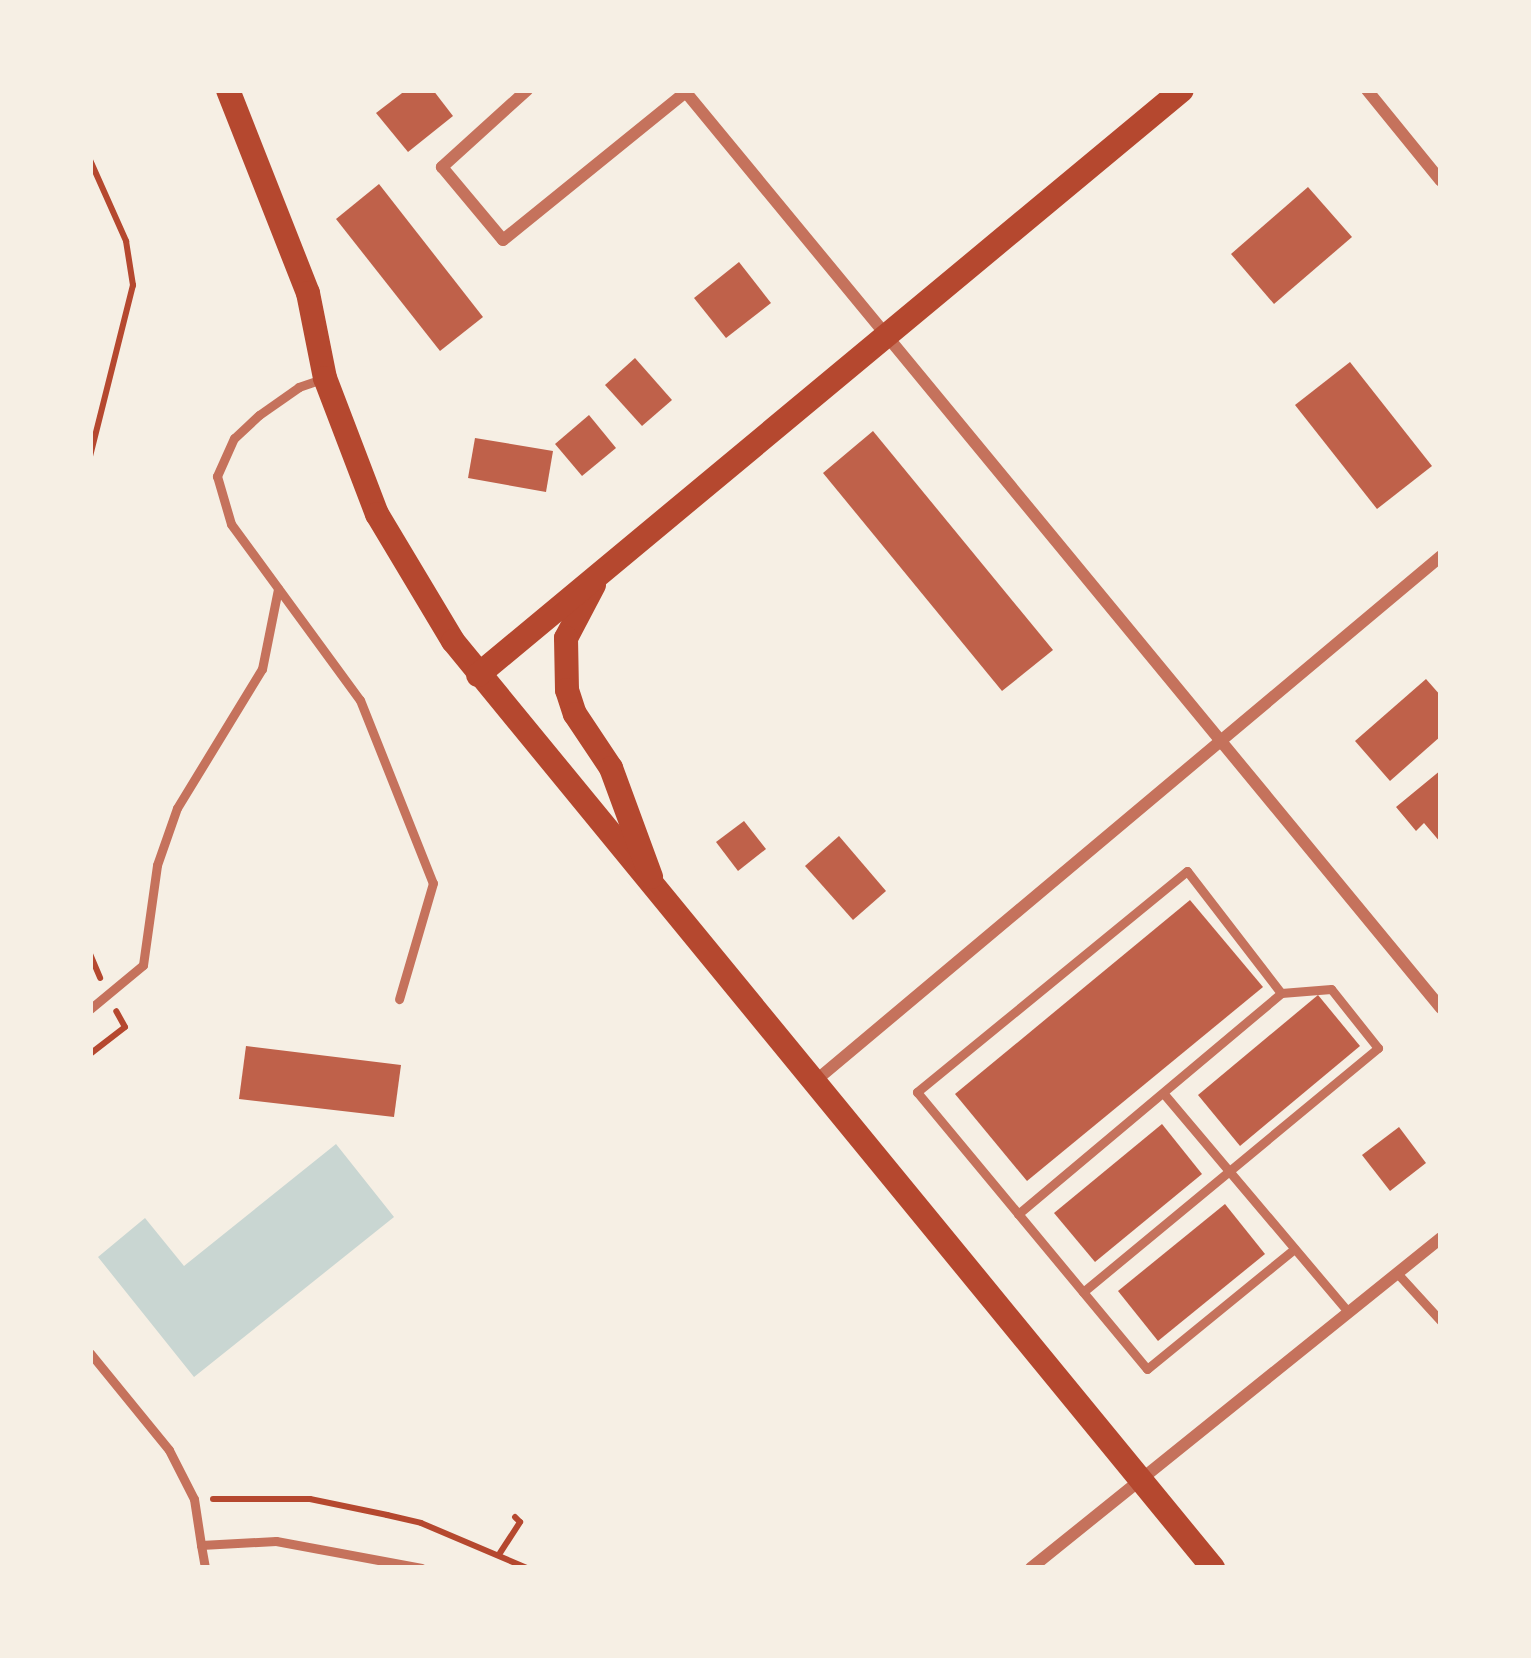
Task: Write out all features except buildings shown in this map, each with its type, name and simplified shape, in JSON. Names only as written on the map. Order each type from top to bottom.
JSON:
[{"type":"main road","points":[[228,90],[308,293],[325,378],[377,514],[478,675],[1213,1568]]},
{"type":"main road","points":[[478,675],[1183,90]]},
{"type":"main road","points":[[600,574],[566,638],[567,690],[575,714],[611,768],[656,891]]},
{"type":"street","points":[[527,90],[442,167],[503,240],[685,91],[1441,1008]]},
{"type":"street","points":[[1366,90],[1441,181]]},
{"type":"street","points":[[814,1082],[1441,556]]},
{"type":"street","points":[[1031,1568],[1441,1238]]},
{"type":"lane","points":[[325,378],[298,387],[259,415],[234,438],[217,476],[231,524],[360,700],[433,883],[399,999]]},
{"type":"lane","points":[[90,1009],[143,965],[158,865],[177,808],[262,670],[278,588]]},
{"type":"lane","points":[[1281,993],[1187,871],[917,1093],[1147,1369],[1294,1249]]},
{"type":"lane","points":[[1018,1214],[1281,993],[1331,989],[1378,1048],[1083,1292]]},
{"type":"lane","points":[[1164,1094],[1348,1312]]},
{"type":"lane","points":[[1397,1273],[1441,1321]]},
{"type":"lane","points":[[90,1353],[169,1450],[194,1499],[205,1568]]},
{"type":"lane","points":[[201,1544],[276,1541],[422,1568]]},
{"type":"path","points":[[90,160],[126,241],[134,285],[90,456]]},
{"type":"path","points":[[194,1499],[310,1499],[421,1522],[527,1568]]},
{"type":"path","points":[[500,1554],[520,1522],[515,1517]]},
{"type":"shaded area","points":[[336,1144],[394,1217],[194,1377],[98,1257],[145,1218],[184,1266]]}]
